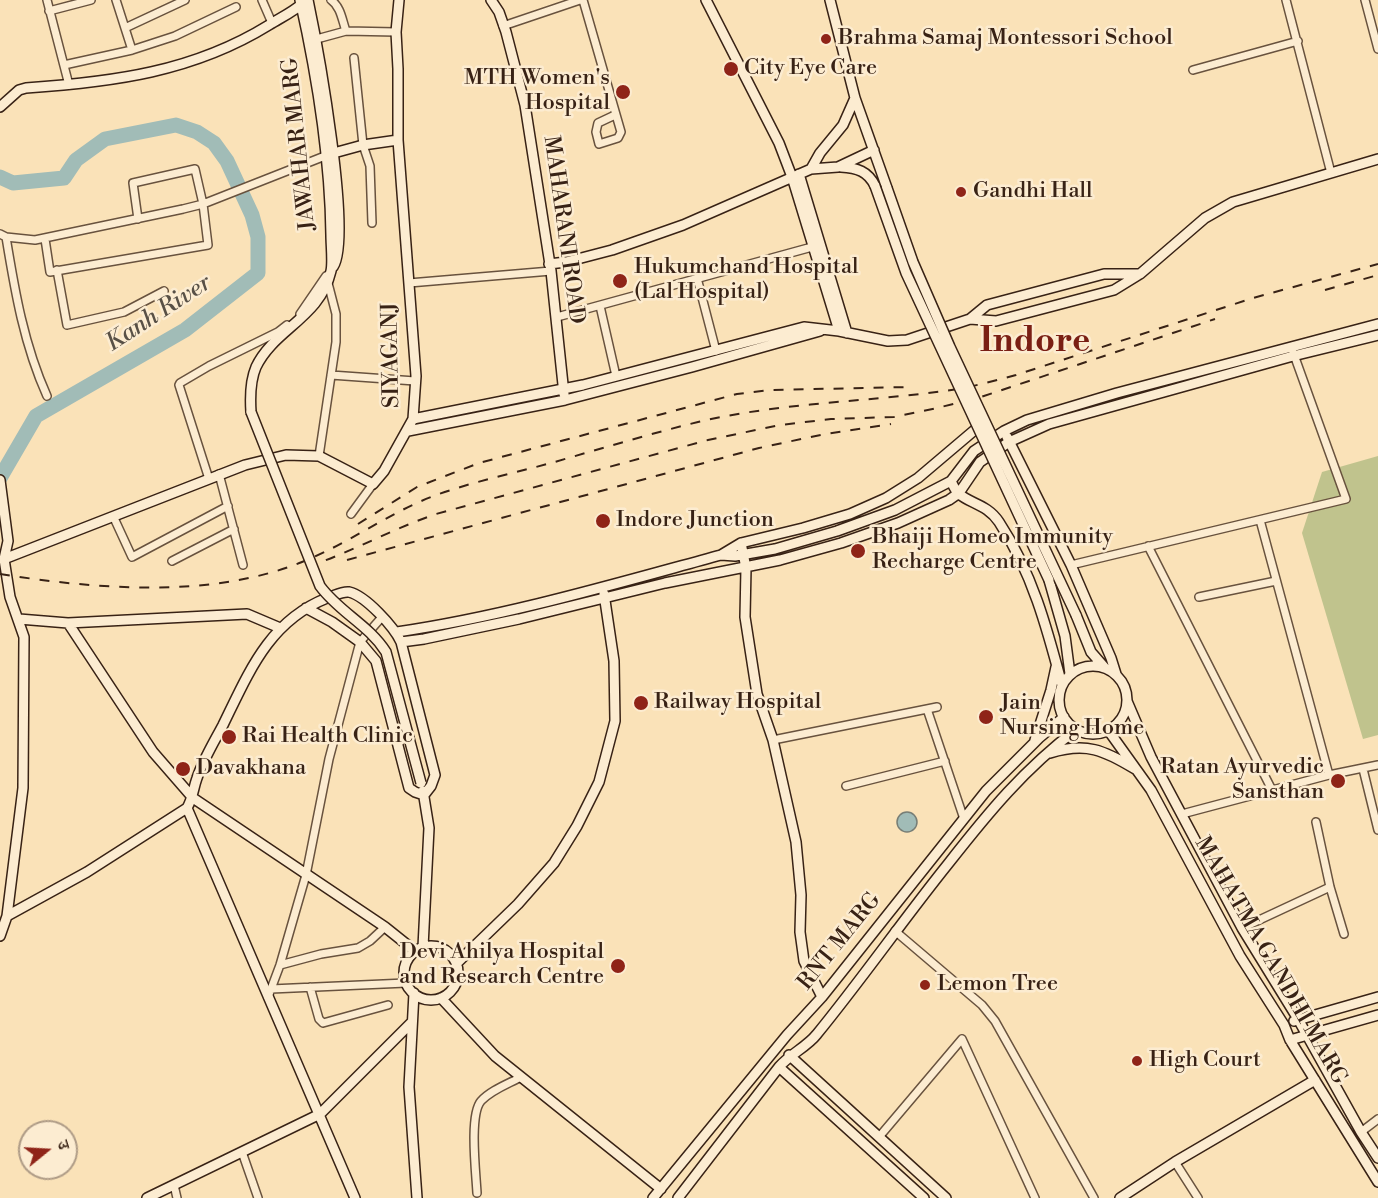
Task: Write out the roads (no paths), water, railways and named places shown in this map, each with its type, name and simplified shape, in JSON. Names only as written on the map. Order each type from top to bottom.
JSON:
[{"type":"street","points":[[47,0],[69,85]]},
{"type":"street","points":[[49,11],[91,0]]},
{"type":"street","points":[[116,0],[132,50]]},
{"type":"street","points":[[125,28],[185,0]]},
{"type":"street","points":[[262,0],[272,23]]},
{"type":"street","name":"SIYAGANJ","points":[[373,484],[384,471],[413,419],[415,381],[410,283],[398,140],[399,69],[396,32],[399,0]]},
{"type":"street","name":"MAHARANI ROAD","points":[[491,0],[499,12],[525,105],[557,317],[565,400]]},
{"type":"street","points":[[503,26],[581,0],[615,116]]},
{"type":"street","points":[[706,0],[795,175],[843,332]]},
{"type":"street","points":[[830,0],[855,98],[913,262],[1091,652],[1105,668],[1116,674]]},
{"type":"street","points":[[1286,0],[1330,173]]},
{"type":"street","points":[[1365,0],[1378,50]]},
{"type":"street","points":[[0,107],[8,98],[26,87],[130,78],[210,56],[244,40],[304,1]]},
{"type":"street","name":"JAWAHAR MARG","points":[[304,1],[313,41],[338,213],[337,264],[331,266]]},
{"type":"street","points":[[336,1],[345,31]]},
{"type":"street","points":[[64,65],[132,50],[175,36],[236,7]]},
{"type":"street","points":[[313,41],[345,31],[396,32]]},
{"type":"street","points":[[1193,70],[1298,41]]},
{"type":"street","points":[[354,58],[363,145],[370,166],[372,223]]},
{"type":"street","points":[[811,169],[820,153],[843,125],[855,98]]},
{"type":"street","points":[[47,396],[34,367],[19,314],[3,236],[34,240],[203,204],[329,154],[363,145],[398,140]]},
{"type":"street","points":[[838,167],[874,150]]},
{"type":"street","points":[[970,319],[996,321],[1114,290],[1140,274],[1205,218],[1233,202],[1378,159]]},
{"type":"street","points":[[410,283],[550,267],[612,250],[683,225],[811,169],[838,167],[855,168],[866,172],[875,186],[906,273],[1049,580],[1060,620],[1070,674]]},
{"type":"street","points":[[45,238],[50,272],[208,245],[203,204],[195,169],[134,182],[132,185],[138,219]]},
{"type":"street","points":[[795,175],[812,247],[843,332]]},
{"type":"street","points":[[557,317],[812,247]]},
{"type":"street","points":[[331,266],[327,283],[315,306],[275,342],[256,367],[249,396],[251,412],[320,586],[331,600],[366,628],[386,652],[422,783],[429,828],[419,949]]},
{"type":"street","points":[[209,479],[179,386],[180,383],[278,332],[301,313],[331,266]]},
{"type":"street","points":[[57,270],[67,325],[124,312],[165,291]]},
{"type":"street","points":[[413,419],[563,389],[804,327],[881,340],[899,341],[916,338],[970,319],[987,305],[1104,274],[1140,274]]},
{"type":"street","points":[[697,278],[716,351]]},
{"type":"street","points":[[320,456],[336,342],[336,314],[327,283]]},
{"type":"street","points":[[600,306],[616,376]]},
{"type":"street","points":[[401,642],[424,639],[605,599],[675,581],[746,568],[841,543],[934,508],[959,493],[980,462],[1009,442],[1049,424],[1293,352],[1378,324]]},
{"type":"street","points":[[408,430],[565,400],[823,330]]},
{"type":"street","points":[[721,555],[744,555],[775,549],[847,528],[895,510],[951,481],[974,451],[1004,431],[1027,420],[1117,393],[1293,352],[1378,336]]},
{"type":"street","points":[[1071,565],[1346,499],[1293,352]]},
{"type":"street","points":[[331,375],[415,381]]},
{"type":"street","points":[[1061,410],[1069,418]]},
{"type":"street","points":[[397,632],[421,630],[602,587],[721,555],[745,542],[850,514],[886,498],[918,478],[977,428]]},
{"type":"street","points":[[1004,431],[1071,565],[1116,674],[1124,685],[1127,701],[1124,714],[1115,726],[1103,733],[1089,734],[1073,727],[1064,717],[1060,709],[1059,697],[1062,685],[1070,674],[1087,667],[1105,668]]},
{"type":"street","points":[[2,556],[114,518],[219,474],[286,455],[320,456],[373,484],[351,514]]},
{"type":"street","points":[[219,474],[243,565]]},
{"type":"street","points":[[0,480],[8,541],[2,556],[10,597],[24,637],[23,788],[7,916],[0,936]]},
{"type":"street","points":[[951,481],[959,493],[989,512],[998,521],[1018,555],[1032,583],[1062,685]]},
{"type":"street","points":[[114,518],[132,557],[228,506]]},
{"type":"street","points":[[1260,520],[1329,776]]},
{"type":"street","points":[[172,561],[234,529]]},
{"type":"street","points":[[745,542],[745,617],[757,694],[773,740],[796,842],[801,895],[800,932],[804,961],[822,997]]},
{"type":"street","points":[[1148,546],[1272,790]]},
{"type":"street","points":[[1199,597],[1276,581]]},
{"type":"street","points":[[457,963],[518,904],[554,863],[577,826],[599,782],[615,721],[615,661],[602,587]]},
{"type":"street","points":[[7,916],[87,872],[187,808],[193,798],[196,778],[244,682],[271,638],[306,608],[340,593],[349,592],[372,607],[397,632],[435,775],[424,795]]},
{"type":"street","points":[[0,596],[10,597]]},
{"type":"street","points":[[306,608],[332,622],[360,642],[376,661],[409,788],[424,795]]},
{"type":"street","points":[[19,619],[68,623],[248,614],[280,628]]},
{"type":"street","points":[[270,993],[306,875],[329,759],[360,642],[382,617]]},
{"type":"street","points":[[68,623],[153,752],[193,798],[419,949]]},
{"type":"street","points":[[1035,742],[1057,665]]},
{"type":"street","name":"MAHATMA GANDHI MARG","points":[[1127,701],[1151,757],[1242,928],[1378,1158]]},
{"type":"street","points":[[773,740],[937,707]]},
{"type":"street","points":[[927,709],[964,819]]},
{"type":"street","name":"RNT MARG","points":[[653,1198],[787,1035],[822,997],[986,791],[1035,742],[1064,717]]},
{"type":"street","name":"RNT MARG","points":[[678,1198],[792,1058],[815,1037],[997,802],[1046,754],[1077,729]]},
{"type":"street","name":"MAHATMA GANDHI MARG","points":[[1108,730],[1138,770],[1166,816],[1240,956],[1378,1182]]},
{"type":"street","points":[[1046,754],[1071,748],[1092,748],[1138,770]]},
{"type":"street","points":[[846,786],[945,761]]},
{"type":"street","points":[[1182,814],[1378,765]]},
{"type":"street","points":[[1363,769],[1378,830]]},
{"type":"street","points":[[187,808],[270,993],[355,1198]]},
{"type":"street","points":[[1316,822],[1330,887],[1344,934]]},
{"type":"street","points":[[1242,928],[1330,887]]},
{"type":"street","points":[[280,965],[321,954],[358,948],[370,941],[385,927]]},
{"type":"street","points":[[895,931],[982,1005],[995,1021],[1094,1198]]},
{"type":"street","points":[[437,946],[443,948],[454,957],[457,963],[458,980],[448,994],[441,998],[427,999],[414,993],[406,983],[405,966],[409,957],[419,949],[437,946]]},
{"type":"street","points":[[270,993],[310,987],[406,983]]},
{"type":"street","points":[[310,987],[318,1019],[323,1023],[388,1005]]},
{"type":"street","points":[[414,993],[410,1087],[417,1198]]},
{"type":"street","points":[[1284,1025],[1378,997]]},
{"type":"street","points":[[441,998],[495,1056],[661,1189]]},
{"type":"street","points":[[1290,1040],[1378,1015]]},
{"type":"street","points":[[147,1198],[320,1114],[412,1022]]},
{"type":"street","points":[[879,1137],[962,1039],[1035,1198]]},
{"type":"street","points":[[792,1058],[946,1198]]},
{"type":"street","points":[[782,1070],[924,1198]]},
{"type":"street","points":[[477,1193],[475,1115],[477,1109],[489,1094],[521,1077]]},
{"type":"street","points":[[1120,1198],[1175,1162],[1315,1080]]},
{"type":"street","points":[[1361,1132],[1378,1119]]},
{"type":"street","points":[[242,1152],[258,1198]]},
{"type":"street","points":[[1175,1162],[1198,1198]]},
{"type":"street","points":[[174,1185],[177,1198]]},
{"type":"water","points":[[907,812],[914,815],[917,822],[914,829],[907,832],[900,829],[897,822],[900,815]]},
{"type":"waterway","name":"Kanh River","points":[[0,177],[13,183],[64,178],[76,160],[105,139],[176,125],[197,132],[214,143],[227,161],[252,215],[258,237],[258,273],[185,330],[36,416],[0,478]]},
{"type":"railway","points":[[0,574],[74,584],[152,588],[230,582],[267,574],[302,562],[337,546],[421,501],[481,481],[698,422],[728,416],[790,407],[914,395],[981,384],[1016,375],[1253,298],[1378,264]]},
{"type":"railway","points":[[1325,290],[1378,275]]},
{"type":"railway","points":[[307,567],[436,514],[708,440],[780,425],[831,419],[894,417],[981,397],[1215,319]]},
{"type":"railway","points":[[358,524],[417,487],[479,463],[737,394],[770,390],[910,387]]},
{"type":"railway","points":[[347,560],[759,448],[825,434],[891,424]]},
{"type":"place","name":"Brahma Samaj Montessori School","points":[[826,39]]},
{"type":"place","name":"City Eye Care","points":[[731,69]]},
{"type":"place","name":"MTH Women's Hospital","points":[[623,92]]},
{"type":"place","name":"Gandhi Hall","points":[[961,192]]},
{"type":"place","name":"Hukumchand Hospital (Lal Hospital)","points":[[620,281]]},
{"type":"place","name":"Indore Junction","points":[[603,521]]},
{"type":"place","name":"Bhaiji Homeo Immunity Recharge Centre","points":[[858,551]]},
{"type":"place","name":"Railway Hospital","points":[[641,703]]},
{"type":"place","name":"Jain Nursing Home","points":[[986,717]]},
{"type":"place","name":"Rai Health Clinic","points":[[229,737]]},
{"type":"place","name":"Davakhana","points":[[183,769]]},
{"type":"place","name":"Ratan Ayurvedic Sansthan","points":[[1338,781]]},
{"type":"place","name":"Devi Ahilya Hospital and Research Centre","points":[[618,966]]},
{"type":"place","name":"Lemon Tree","points":[[925,985]]},
{"type":"place","name":"High Court","points":[[1137,1061]]},
{"type":"district","name":"Indore","points":[[1035,343]]}]
